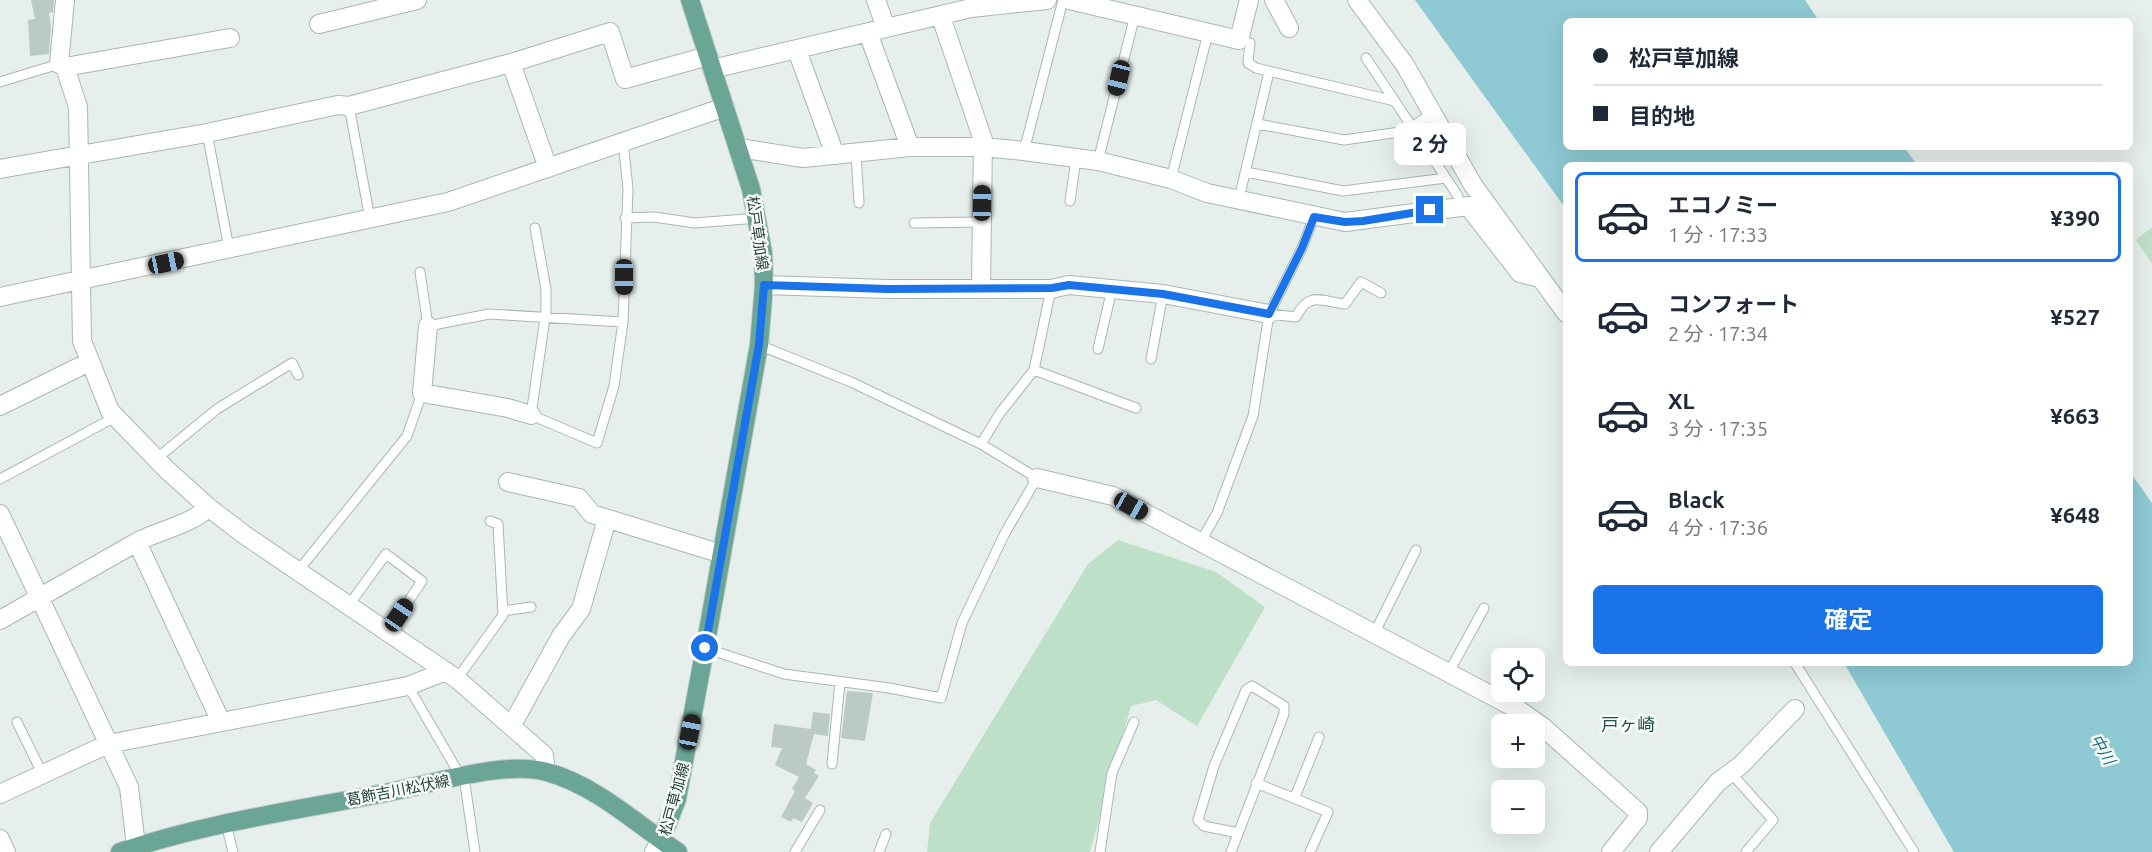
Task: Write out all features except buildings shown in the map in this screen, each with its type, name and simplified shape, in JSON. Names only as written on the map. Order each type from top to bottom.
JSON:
[{"type":"main road","name":"松戸草加線","points":[[678,852],[658,846],[677,799],[759,345],[764,285],[758,218],[739,148],[690,0]]},
{"type":"main road","name":"葛飾吉川松伏線","points":[[128,849],[226,824],[514,769],[546,771],[594,794],[658,846]]},
{"type":"street","points":[[65,0],[62,66],[78,107],[82,341],[89,362],[115,417],[208,507],[452,675],[544,754],[546,771]]},
{"type":"street","points":[[876,0],[886,28]]},
{"type":"street","points":[[0,169],[207,134],[338,105],[349,106],[512,63],[610,32],[625,79],[710,62],[797,50],[970,8],[1047,0]]},
{"type":"street","points":[[1069,0],[1100,3],[1135,15],[1239,40],[1249,0]]},
{"type":"street","points":[[1274,0],[1289,28]]},
{"type":"street","points":[[1357,0],[1404,66],[1473,184],[1563,309]]},
{"type":"street","points":[[319,24],[410,1]]},
{"type":"street","points":[[940,16],[983,147],[981,288]]},
{"type":"street","points":[[868,33],[909,147]]},
{"type":"street","points":[[62,66],[230,38]]},
{"type":"street","points":[[797,50],[835,155]]},
{"type":"street","points":[[512,63],[548,168]]},
{"type":"street","points":[[0,297],[448,202],[724,107]]},
{"type":"street","points":[[739,148],[803,159],[909,147],[983,147],[1024,151],[1098,161],[1171,179],[1208,193],[1345,222],[1468,206],[1520,273],[1540,278]]},
{"type":"street","points":[[764,285],[887,289],[1052,288],[1069,285],[1163,294],[1269,314]]},
{"type":"street","points":[[428,326],[422,393],[508,408],[531,415]]},
{"type":"street","points":[[0,406],[89,362]]},
{"type":"street","points":[[1037,478],[1113,496],[1200,544],[1503,700],[1535,722],[1638,812],[1638,818],[1611,852]]},
{"type":"street","points":[[508,482],[579,498],[592,514],[722,554]]},
{"type":"street","points":[[0,620],[160,530],[201,516],[208,507]]},
{"type":"street","points":[[0,514],[129,787],[128,849]]},
{"type":"street","points":[[512,725],[561,636],[581,609],[607,519]]},
{"type":"street","points":[[137,542],[221,722]]},
{"type":"street","points":[[0,794],[108,744],[408,686],[452,675]]},
{"type":"street","points":[[1659,852],[1718,782],[1742,765],[1796,709]]},
{"type":"street","points":[[0,839],[6,852]]},
{"type":"lane","points":[[1024,151],[1063,0]]},
{"type":"lane","points":[[1098,161],[1135,15]]},
{"type":"lane","points":[[1171,179],[1208,33]]},
{"type":"lane","points":[[1239,40],[1250,43],[1248,63],[1269,72],[1395,101]]},
{"type":"lane","points":[[1366,58],[1458,196]]},
{"type":"lane","points":[[0,82],[62,66]]},
{"type":"lane","points":[[1241,190],[1269,72]]},
{"type":"lane","points":[[349,106],[370,219]]},
{"type":"lane","points":[[1258,124],[1344,140],[1413,128],[1432,113]]},
{"type":"lane","points":[[207,134],[229,248]]},
{"type":"lane","points":[[535,228],[546,289],[545,316],[531,415],[597,443],[614,387],[623,322],[628,189],[623,141]]},
{"type":"lane","points":[[856,153],[859,203]]},
{"type":"lane","points":[[1070,201],[1076,159]]},
{"type":"lane","points":[[1246,172],[1343,191],[1446,178]]},
{"type":"lane","points":[[626,218],[654,217],[695,223],[758,218]]},
{"type":"lane","points":[[1200,544],[1217,513],[1253,416],[1269,314],[1302,248],[1314,217]]},
{"type":"lane","points":[[914,223],[981,222]]},
{"type":"lane","points":[[420,272],[428,326],[489,314],[623,322]]},
{"type":"lane","points":[[1269,314],[1296,317],[1303,303],[1310,299],[1346,304],[1361,282],[1381,293]]},
{"type":"lane","points":[[981,444],[1000,413],[1034,370],[1052,288]]},
{"type":"lane","points":[[1098,349],[1112,289]]},
{"type":"lane","points":[[1151,359],[1163,294]]},
{"type":"lane","points":[[705,648],[784,674],[941,698],[962,623],[1005,533],[1037,478],[981,444],[851,382],[759,345]]},
{"type":"lane","points":[[156,459],[217,409],[292,363],[297,375]]},
{"type":"lane","points":[[1034,370],[1136,408]]},
{"type":"lane","points":[[298,571],[407,436],[422,393]]},
{"type":"lane","points":[[0,479],[115,417]]},
{"type":"lane","points":[[452,675],[503,615],[498,524],[489,521]]},
{"type":"lane","points":[[1374,634],[1416,550]]},
{"type":"lane","points":[[349,605],[386,554],[422,581],[388,632]]},
{"type":"lane","points":[[503,611],[531,607]]},
{"type":"lane","points":[[1449,672],[1484,608]]},
{"type":"lane","points":[[1797,666],[1914,852]]},
{"type":"lane","points":[[832,764],[840,681]]},
{"type":"lane","points":[[408,686],[463,777],[475,852]]},
{"type":"lane","points":[[1231,852],[1284,714],[1284,706],[1252,686],[1246,690],[1214,766],[1198,820],[1204,826],[1238,833]]},
{"type":"lane","points":[[17,722],[42,773]]},
{"type":"lane","points":[[1100,852],[1112,773],[1134,723]]},
{"type":"lane","points":[[1295,797],[1319,736]]},
{"type":"lane","points":[[1731,773],[1773,820],[1746,852]]},
{"type":"lane","points":[[1256,783],[1328,812],[1310,852]]},
{"type":"lane","points":[[795,852],[820,810]]},
{"type":"lane","points":[[226,824],[233,852]]},
{"type":"lane","points":[[879,852],[886,834]]},
{"type":"green space","points":[[2152,227],[2152,264],[2136,240]]},
{"type":"green space","points":[[1118,540],[1216,572],[1265,607],[1197,726],[1156,700],[1131,706],[1090,852],[927,852],[930,823],[1088,564]]},
{"type":"water","points":[[1415,0],[1805,0],[1817,18],[1563,18],[1563,150],[1906,150],[1915,162],[1563,162],[1563,205]]},
{"type":"water","name":"中川","points":[[2133,476],[2152,503],[2152,852],[1954,852],[1846,666],[2133,666]]},
{"type":"district","name":"戸ヶ崎","points":[[1628,724]]},
{"type":"route","points":[[705,648],[759,345],[764,285],[887,289],[1052,288],[1069,285],[1163,294],[1269,314],[1302,248],[1314,217],[1345,222],[1363,221],[1430,210]]}]
